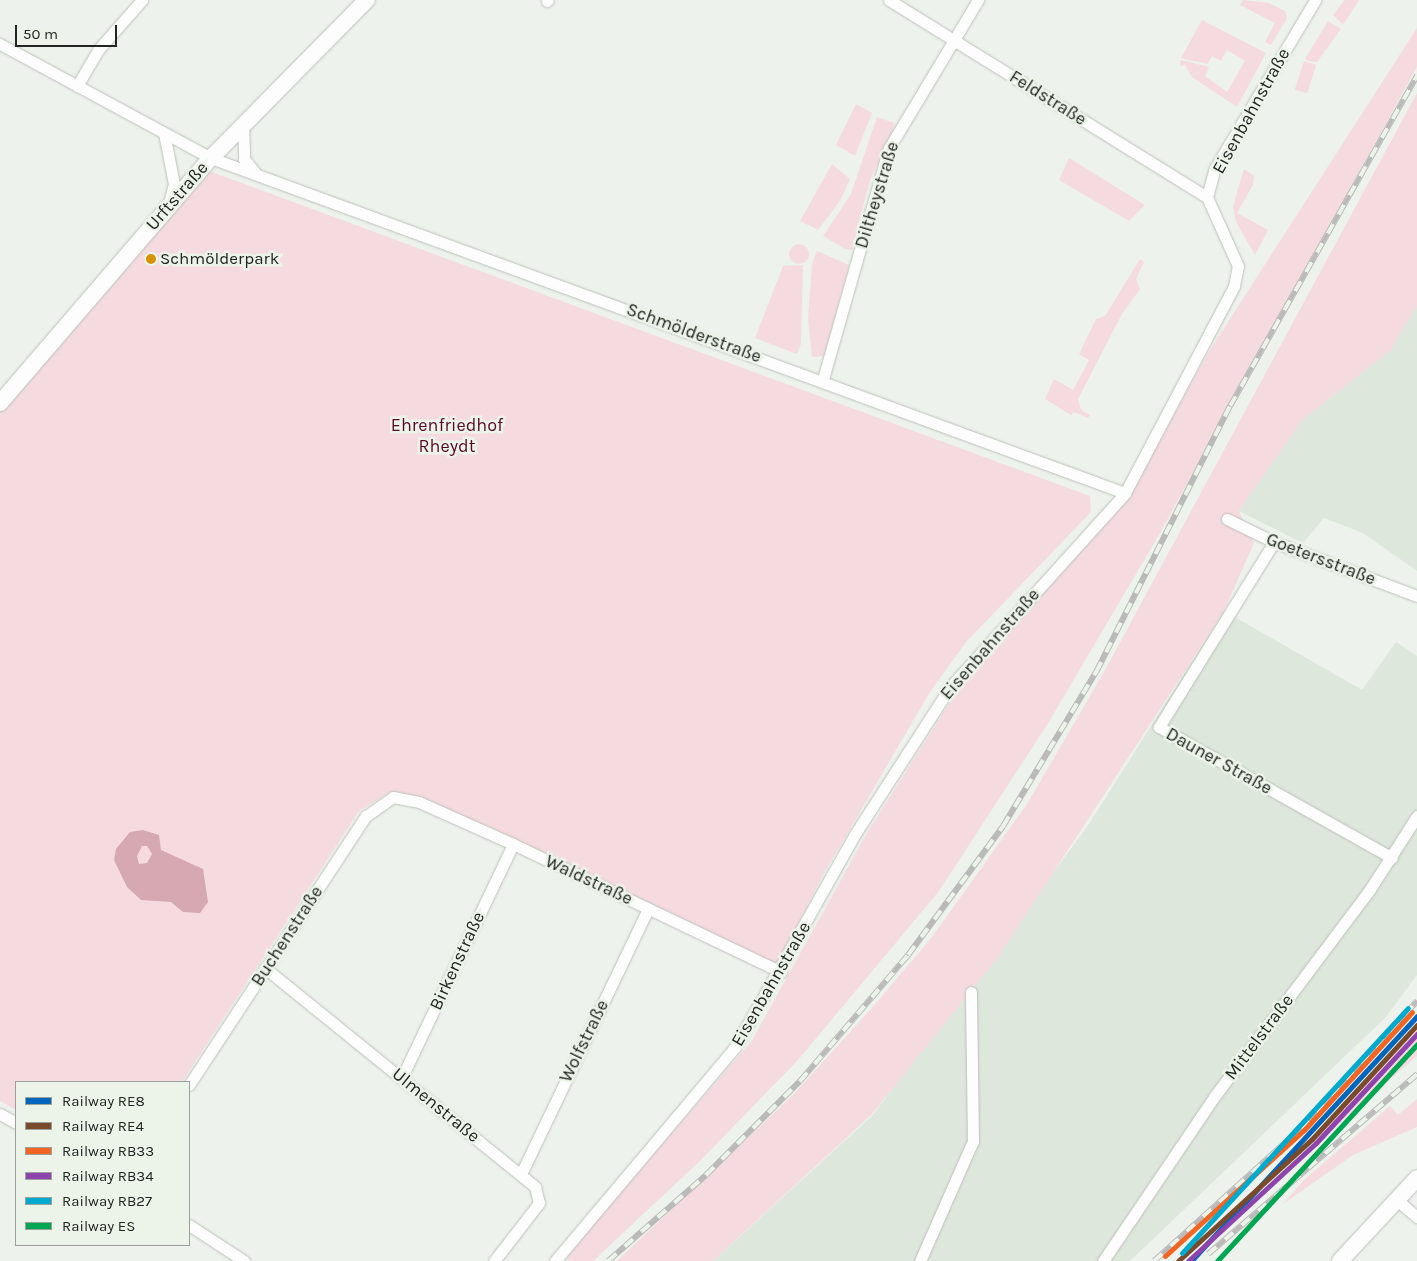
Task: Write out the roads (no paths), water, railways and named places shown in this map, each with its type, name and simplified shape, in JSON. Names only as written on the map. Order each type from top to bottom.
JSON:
[{"type":"street","points":[[77,86],[98,50],[142,0]]},
{"type":"street","name":"Urftstraße","points":[[0,403],[169,203],[242,123],[367,0]]},
{"type":"street","name":"Feldstraße","points":[[889,0],[1207,197]]},
{"type":"street","name":"Diltheystraße","points":[[823,379],[889,148],[952,38],[978,0]]},
{"type":"street","name":"Eisenbahnstraße","points":[[555,1261],[735,1047],[781,972],[855,834],[950,687],[1125,493],[1234,286],[1238,266],[1207,197],[1215,168],[1314,0]]},
{"type":"street","name":"Schmölderstraße","points":[[0,44],[211,158],[823,379],[1125,493]]},
{"type":"street","name":"Schmölderstraße","points":[[242,123],[244,158],[249,170],[262,178]]},
{"type":"street","points":[[164,133],[174,184],[169,203]]},
{"type":"street","name":"Goetersstraße","points":[[1227,519],[1274,542],[1417,596]]},
{"type":"street","name":"Dauner Straße","points":[[1274,542],[1159,727],[1392,858]]},
{"type":"street","name":"Waldstraße","points":[[393,797],[419,802],[513,844],[781,972]]},
{"type":"street","name":"Buchenstraße","points":[[190,1083],[366,816],[393,797]]},
{"type":"street","name":"Mittelstraße","points":[[1103,1261],[1214,1097],[1392,858],[1417,816]]},
{"type":"street","name":"Birkenstraße","points":[[402,1077],[513,844]]},
{"type":"street","name":"Wolfstraße","points":[[520,1174],[648,908]]},
{"type":"street","name":"Ulmenstraße","points":[[266,968],[535,1187],[539,1203],[494,1261]]},
{"type":"street","points":[[920,1261],[973,1142],[971,992]]},
{"type":"street","points":[[0,1114],[15,1123]]},
{"type":"street","points":[[1340,1261],[1417,1178]]},
{"type":"street","points":[[1396,1199],[1417,1217]]},
{"type":"street","points":[[190,1226],[244,1261]]},
{"type":"railway","points":[[608,1261],[706,1175],[800,1081],[908,955],[1003,826],[1096,672],[1230,406],[1417,75]]},
{"type":"railway","points":[[1154,1261],[1301,1128],[1417,1001]]},
{"type":"railway","points":[[1208,1254],[1417,1074]]},
{"type":"rail line","name":"RB27","points":[[1182,1253],[1408,1008]]},
{"type":"rail line","name":"RB33","points":[[1165,1256],[1304,1130],[1412,1012]]},
{"type":"rail line","name":"RE8","points":[[1191,1261],[1417,1016]]},
{"type":"rail line","name":"RE4","points":[[1178,1261],[1312,1139],[1417,1025]]},
{"type":"rail line","name":"RB34","points":[[1188,1261],[1316,1143],[1417,1034]]},
{"type":"rail line","name":"ES","points":[[1217,1261],[1417,1044]]},
{"type":"place","name":"Schmölderpark","points":[[151,259]]},
{"type":"park label","name":"Ehrenfriedhof Rheydt","points":[[447,436]]}]
